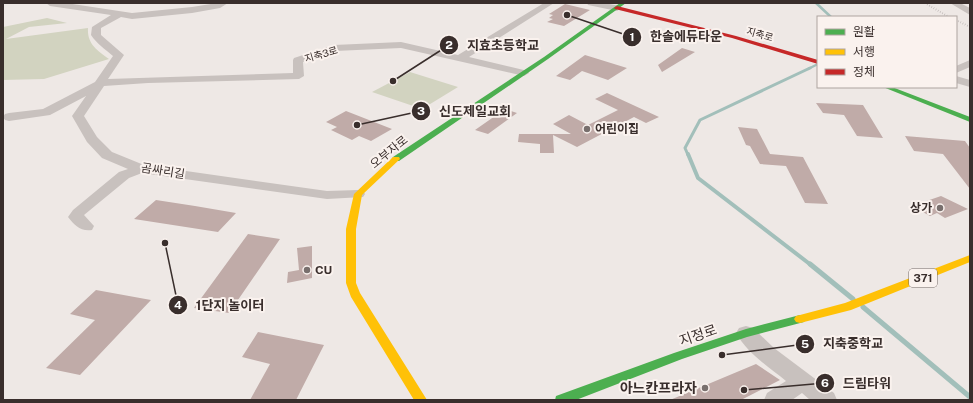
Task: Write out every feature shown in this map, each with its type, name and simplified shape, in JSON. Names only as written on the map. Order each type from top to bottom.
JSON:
[{"type":"main road","name":"지축로","points":[[620,6],[817,62]]},
{"type":"main road","name":"오부자로","points":[[358,194],[391,163],[620,6]]},
{"type":"main road","points":[[889,88],[970,120]]},
{"type":"main road","points":[[358,194],[351,229],[351,282],[355,294],[420,400]]},
{"type":"main road","name":"지정로","points":[[562,400],[678,356],[746,333],[847,307],[970,258]]},
{"type":"street","points":[[50,3],[132,16],[192,10],[217,6],[224,3]]},
{"type":"street","points":[[462,58],[550,3]]},
{"type":"street","name":"지축로","points":[[591,3],[620,6]]},
{"type":"street","points":[[954,3],[970,12]]},
{"type":"street","name":"곰싸리길","points":[[120,14],[97,27],[96,35],[103,43],[120,55],[102,84],[92,93],[78,116],[92,139],[107,155],[141,169],[327,195],[358,194]]},
{"type":"street","name":"지축3로","points":[[102,84],[148,80],[299,76],[298,60],[334,48],[401,45],[524,72]]},
{"type":"street","points":[[957,70],[970,63]]},
{"type":"street","points":[[957,79],[970,84]]},
{"type":"street","points":[[9,117],[46,112],[102,84]]},
{"type":"street","points":[[86,226],[76,217],[78,213],[124,175],[141,169]]},
{"type":"street","points":[[746,333],[767,354],[826,400]]},
{"type":"street","points":[[774,400],[801,382]]},
{"type":"green space","points":[[47,18],[67,23],[29,27],[6,39],[88,28],[88,34],[91,42],[109,59],[44,79],[3,80],[3,27]]},
{"type":"green space","points":[[410,72],[458,87],[422,109],[372,92]]},
{"type":"building","points":[[565,4],[590,10],[564,26],[547,22],[553,19],[549,18],[553,15],[549,14]]},
{"type":"building","points":[[682,48],[695,52],[662,72],[658,65]]},
{"type":"building","points":[[585,55],[627,68],[608,80],[582,71],[570,80],[556,76]]},
{"type":"building","points":[[607,93],[659,117],[646,123],[634,117],[577,147],[553,135],[554,153],[540,153],[540,144],[518,142],[519,134],[571,134],[553,124],[569,115],[588,125],[618,110],[595,99]]},
{"type":"building","points":[[816,103],[863,105],[883,138],[857,136],[844,115],[823,113]]},
{"type":"building","points":[[505,109],[517,113],[488,134],[475,130]]},
{"type":"building","points":[[346,111],[392,129],[371,141],[359,136],[352,140],[331,130],[337,127],[326,122]]},
{"type":"building","points":[[738,127],[757,129],[770,154],[803,157],[828,204],[805,203],[786,166],[760,164],[750,146],[746,145]]},
{"type":"building","points":[[905,136],[965,141],[970,148],[970,189],[943,154],[914,151]]},
{"type":"building","name":"상가","points":[[941,196],[968,209],[945,218],[937,213],[930,216],[912,206]]},
{"type":"building","points":[[156,200],[236,213],[218,232],[134,219]]},
{"type":"building","points":[[248,234],[280,239],[229,313],[194,308]]},
{"type":"building","points":[[312,246],[312,278],[287,283],[288,272],[299,270],[297,248]]},
{"type":"building","points":[[96,290],[151,300],[80,375],[46,368],[95,320],[70,314]]},
{"type":"building","points":[[258,332],[324,345],[296,400],[250,400],[270,364],[242,357]]},
{"type":"building","points":[[756,364],[780,380],[741,400],[670,400]]},
{"type":"waterway","points":[[816,3],[830,16]]},
{"type":"waterway","points":[[810,68],[817,64]]},
{"type":"waterway","points":[[688,155],[685,148],[700,120],[810,68]]},
{"type":"waterway","points":[[688,154],[698,178],[811,265]]},
{"type":"waterway","points":[[810,264],[853,299]]},
{"type":"waterway","points":[[863,307],[970,397]]},
{"type":"railway","points":[[925,3],[947,16]]},
{"type":"railway","points":[[957,20],[970,27]]},
{"type":"traffic: fast","points":[[396,159],[546,58],[623,3]]},
{"type":"traffic: fast","points":[[889,88],[970,120]]},
{"type":"traffic: fast","points":[[561,400],[678,356],[746,333],[800,319]]},
{"type":"traffic: slow","points":[[396,159],[358,194],[351,229],[351,283],[355,294],[421,400]]},
{"type":"traffic: slow","points":[[800,319],[847,307],[970,258]]},
{"type":"traffic: jam","points":[[617,8],[734,37],[817,62]]},
{"type":"place","name":"한솔에듀타운","points":[[567,15]]},
{"type":"place","name":"지효초등학교","points":[[393,81]]},
{"type":"place","name":"신도제일교회","points":[[357,125]]},
{"type":"place","name":"어린이집","points":[[587,129]]},
{"type":"place","name":"상가","points":[[940,208]]},
{"type":"place","name":"1단지 놀이터","points":[[165,243]]},
{"type":"place","name":"CU","points":[[307,270]]},
{"type":"place","name":"지축중학교","points":[[722,355]]},
{"type":"place","name":"아느칸프라자","points":[[705,388]]},
{"type":"place","name":"드림타워","points":[[744,390]]}]
